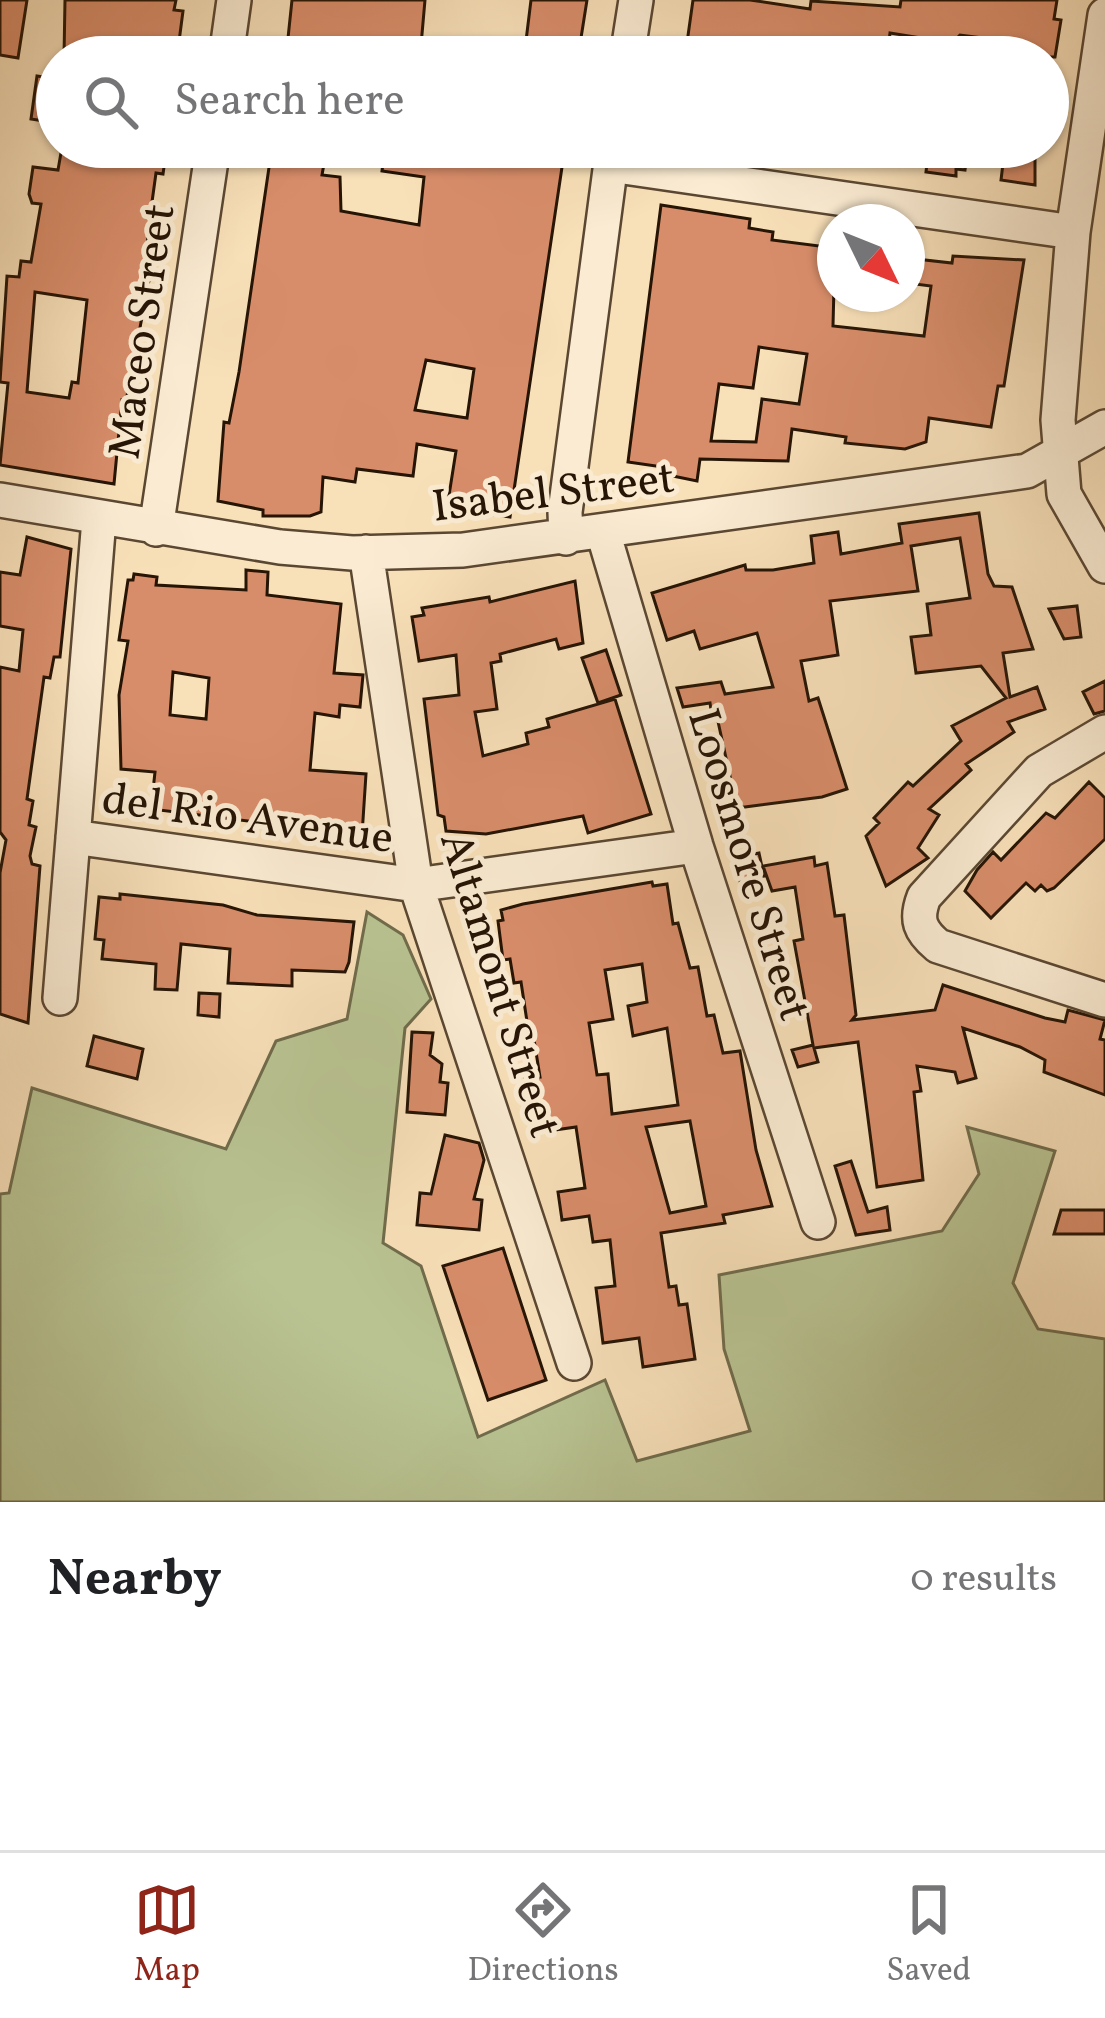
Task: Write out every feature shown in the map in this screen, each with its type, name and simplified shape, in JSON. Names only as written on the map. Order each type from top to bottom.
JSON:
[{"type":"street","points":[[229,36],[234,0]]},
{"type":"street","points":[[630,36],[636,0]]},
{"type":"street","points":[[1105,15],[1072,232],[1060,456],[1064,494],[1105,566]]},
{"type":"street","name":"Maceo Street","points":[[156,529],[210,168]]},
{"type":"street","points":[[566,538],[565,512],[610,168]]},
{"type":"street","points":[[685,168],[1072,232]]},
{"type":"street","name":"Isabel Street","points":[[0,500],[280,547],[366,553],[463,550],[1027,471],[1105,428]]},
{"type":"street","name":"Maceo Street","points":[[60,998],[99,519]]},
{"type":"street","name":"Loosmore Street","points":[[603,532],[696,846],[818,1222]]},
{"type":"street","name":"Altamont Street","points":[[366,553],[416,885],[574,1363]]},
{"type":"street","points":[[1105,732],[1039,772],[924,897],[917,914],[922,933],[938,946],[1105,1000]]},
{"type":"street","name":"del Rio Avenue","points":[[74,836],[416,885],[696,846]]},
{"type":"green space","points":[[367,912],[403,935],[431,999],[405,1028],[383,1243],[421,1266],[478,1437],[605,1380],[637,1461],[750,1431],[724,1349],[719,1275],[942,1231],[979,1174],[967,1127],[1055,1151],[1013,1283],[1038,1329],[1105,1339],[1105,1502],[0,1502],[0,1194],[9,1193],[32,1088],[226,1149],[276,1041],[347,1019]]},
{"type":"building","points":[[0,0],[27,0],[18,58],[0,55]]},
{"type":"building","points":[[65,0],[176,0],[174,10],[183,11],[180,36],[64,36]]},
{"type":"building","points":[[292,0],[425,0],[422,36],[288,36]]},
{"type":"building","points":[[531,0],[587,0],[581,36],[527,36]]},
{"type":"building","points":[[693,0],[750,0],[810,9],[811,1],[900,7],[901,0],[1057,0],[1054,19],[1061,20],[1058,36],[688,36]]},
{"type":"building","points":[[36,83],[36,120],[31,119]]},
{"type":"building","points":[[33,167],[164,168],[163,174],[156,173],[148,231],[146,274],[150,275],[126,401],[122,400],[114,484],[0,465],[8,383],[0,382],[7,276],[19,277],[21,261],[31,262],[41,204],[32,203],[29,194]],"holes":[[[35,292],[87,300],[78,383],[72,382],[69,398],[27,392]]]},
{"type":"building","points":[[269,168],[323,168],[322,175],[340,177],[341,211],[419,225],[424,177],[382,168],[562,168],[510,517],[447,508],[456,451],[417,444],[413,476],[357,469],[355,482],[323,477],[321,512],[310,516],[263,516],[263,510],[218,501],[224,422],[229,423]],"holes":[[[426,360],[474,369],[467,418],[415,410]]]},
{"type":"building","points":[[926,168],[965,168],[956,169],[956,176],[926,172]]},
{"type":"building","points":[[1002,168],[1035,168],[1035,185],[1001,180]]},
{"type":"building","points":[[661,205],[750,219],[749,228],[773,232],[772,240],[817,246],[817,312],[833,312],[833,326],[924,336],[931,286],[925,285],[925,260],[952,263],[953,256],[1024,260],[1004,386],[998,386],[991,427],[929,418],[926,442],[905,449],[845,443],[846,437],[792,429],[788,461],[700,459],[697,481],[663,474],[663,467],[628,462]],"holes":[[[759,347],[807,354],[799,404],[762,399],[756,442],[711,441],[719,384],[753,388]]]},
{"type":"building","points":[[979,513],[988,574],[994,586],[1012,587],[1033,649],[1003,653],[1010,697],[1037,687],[1045,709],[1008,722],[1014,732],[966,764],[971,770],[929,809],[939,815],[918,848],[928,858],[886,886],[866,836],[879,823],[874,818],[908,782],[913,786],[961,741],[952,726],[1006,698],[981,666],[916,673],[911,637],[931,635],[927,604],[970,598],[960,538],[911,546],[918,591],[830,601],[838,655],[801,661],[809,701],[818,698],[847,789],[822,797],[737,808],[710,703],[683,707],[677,688],[721,682],[725,694],[773,687],[757,633],[700,649],[694,631],[667,640],[652,593],[745,565],[746,570],[773,570],[814,563],[811,536],[838,532],[841,554],[902,543],[899,524]]},
{"type":"building","points":[[27,537],[71,549],[60,657],[54,657],[50,678],[44,677],[27,799],[33,801],[29,825],[36,827],[30,856],[32,864],[40,866],[28,1023],[0,1014],[0,873],[6,840],[0,832],[0,667],[19,671],[23,630],[0,626],[0,572],[20,575]]},
{"type":"building","points":[[246,570],[268,572],[267,595],[341,604],[334,673],[363,675],[360,707],[340,705],[339,717],[315,713],[310,770],[366,774],[362,835],[151,809],[155,772],[121,769],[119,695],[128,641],[119,640],[128,580],[134,574],[157,577],[156,585],[246,590]],"holes":[[[173,672],[209,678],[206,719],[170,715]]]},
{"type":"building","points":[[575,581],[583,643],[559,649],[556,639],[500,654],[501,661],[491,663],[497,709],[475,712],[483,756],[528,744],[526,733],[549,727],[547,719],[615,699],[651,814],[588,833],[583,816],[486,834],[446,831],[444,817],[438,815],[424,699],[459,695],[456,655],[419,661],[412,617],[424,615],[422,608],[489,597],[490,602]]},
{"type":"building","points":[[1077,606],[1081,637],[1064,639],[1049,609]]},
{"type":"building","points":[[606,650],[621,695],[598,703],[582,658]]},
{"type":"building","points":[[1105,681],[1105,711],[1094,714],[1083,692]]},
{"type":"building","points":[[1089,782],[1105,798],[1105,839],[1054,888],[1047,891],[1041,885],[1035,891],[1026,883],[991,918],[965,891],[977,870],[993,852],[1001,860],[1046,813],[1055,818]]},
{"type":"building","points":[[759,853],[764,876],[740,881],[733,858]]},
{"type":"building","points":[[814,857],[815,866],[827,863],[835,916],[844,915],[856,1015],[852,1020],[935,1010],[943,985],[1045,1018],[1065,1022],[1068,1010],[1105,1020],[1100,1039],[1105,1040],[1105,1095],[1044,1072],[1045,1060],[1020,1047],[963,1028],[976,1078],[958,1083],[955,1072],[917,1066],[921,1091],[914,1092],[923,1180],[877,1187],[858,1042],[814,1048],[818,1062],[798,1067],[792,1050],[813,1045],[794,941],[803,939],[795,887],[772,891],[763,866]]},
{"type":"building","points":[[652,882],[653,886],[667,884],[673,924],[678,923],[690,968],[698,967],[707,1016],[714,1015],[723,1053],[740,1051],[756,1150],[772,1206],[723,1215],[725,1223],[661,1233],[669,1287],[676,1286],[679,1305],[687,1304],[695,1359],[643,1367],[639,1338],[603,1343],[596,1288],[615,1286],[610,1240],[593,1242],[589,1216],[562,1220],[558,1192],[585,1188],[576,1127],[534,1133],[525,1078],[540,1077],[532,1027],[528,1028],[521,982],[514,983],[510,959],[503,960],[498,921],[503,920],[501,910]],"holes":[[[642,964],[647,1002],[628,1006],[633,1036],[667,1028],[678,1105],[612,1114],[608,1074],[597,1075],[589,1023],[613,1019],[605,970]],[[690,1121],[706,1206],[670,1213],[646,1127]]]},
{"type":"building","points":[[120,894],[223,905],[257,915],[354,922],[349,962],[345,972],[292,970],[292,986],[228,983],[230,949],[181,944],[177,990],[155,989],[156,964],[102,959],[104,940],[95,939],[99,897],[120,899]]},
{"type":"building","points":[[199,993],[220,994],[219,1017],[198,1015]]},
{"type":"building","points":[[412,1032],[433,1033],[430,1055],[442,1064],[440,1082],[448,1083],[445,1115],[407,1112]]},
{"type":"building","points":[[94,1036],[143,1049],[137,1079],[87,1066]]},
{"type":"building","points":[[445,1135],[479,1143],[484,1160],[474,1199],[482,1200],[479,1230],[417,1225],[420,1193],[431,1194]]},
{"type":"building","points":[[851,1161],[868,1212],[887,1207],[890,1230],[856,1235],[835,1166]]},
{"type":"building","points":[[1061,1210],[1105,1210],[1105,1234],[1054,1234]]},
{"type":"building","points":[[503,1248],[546,1380],[488,1400],[443,1266]]}]
